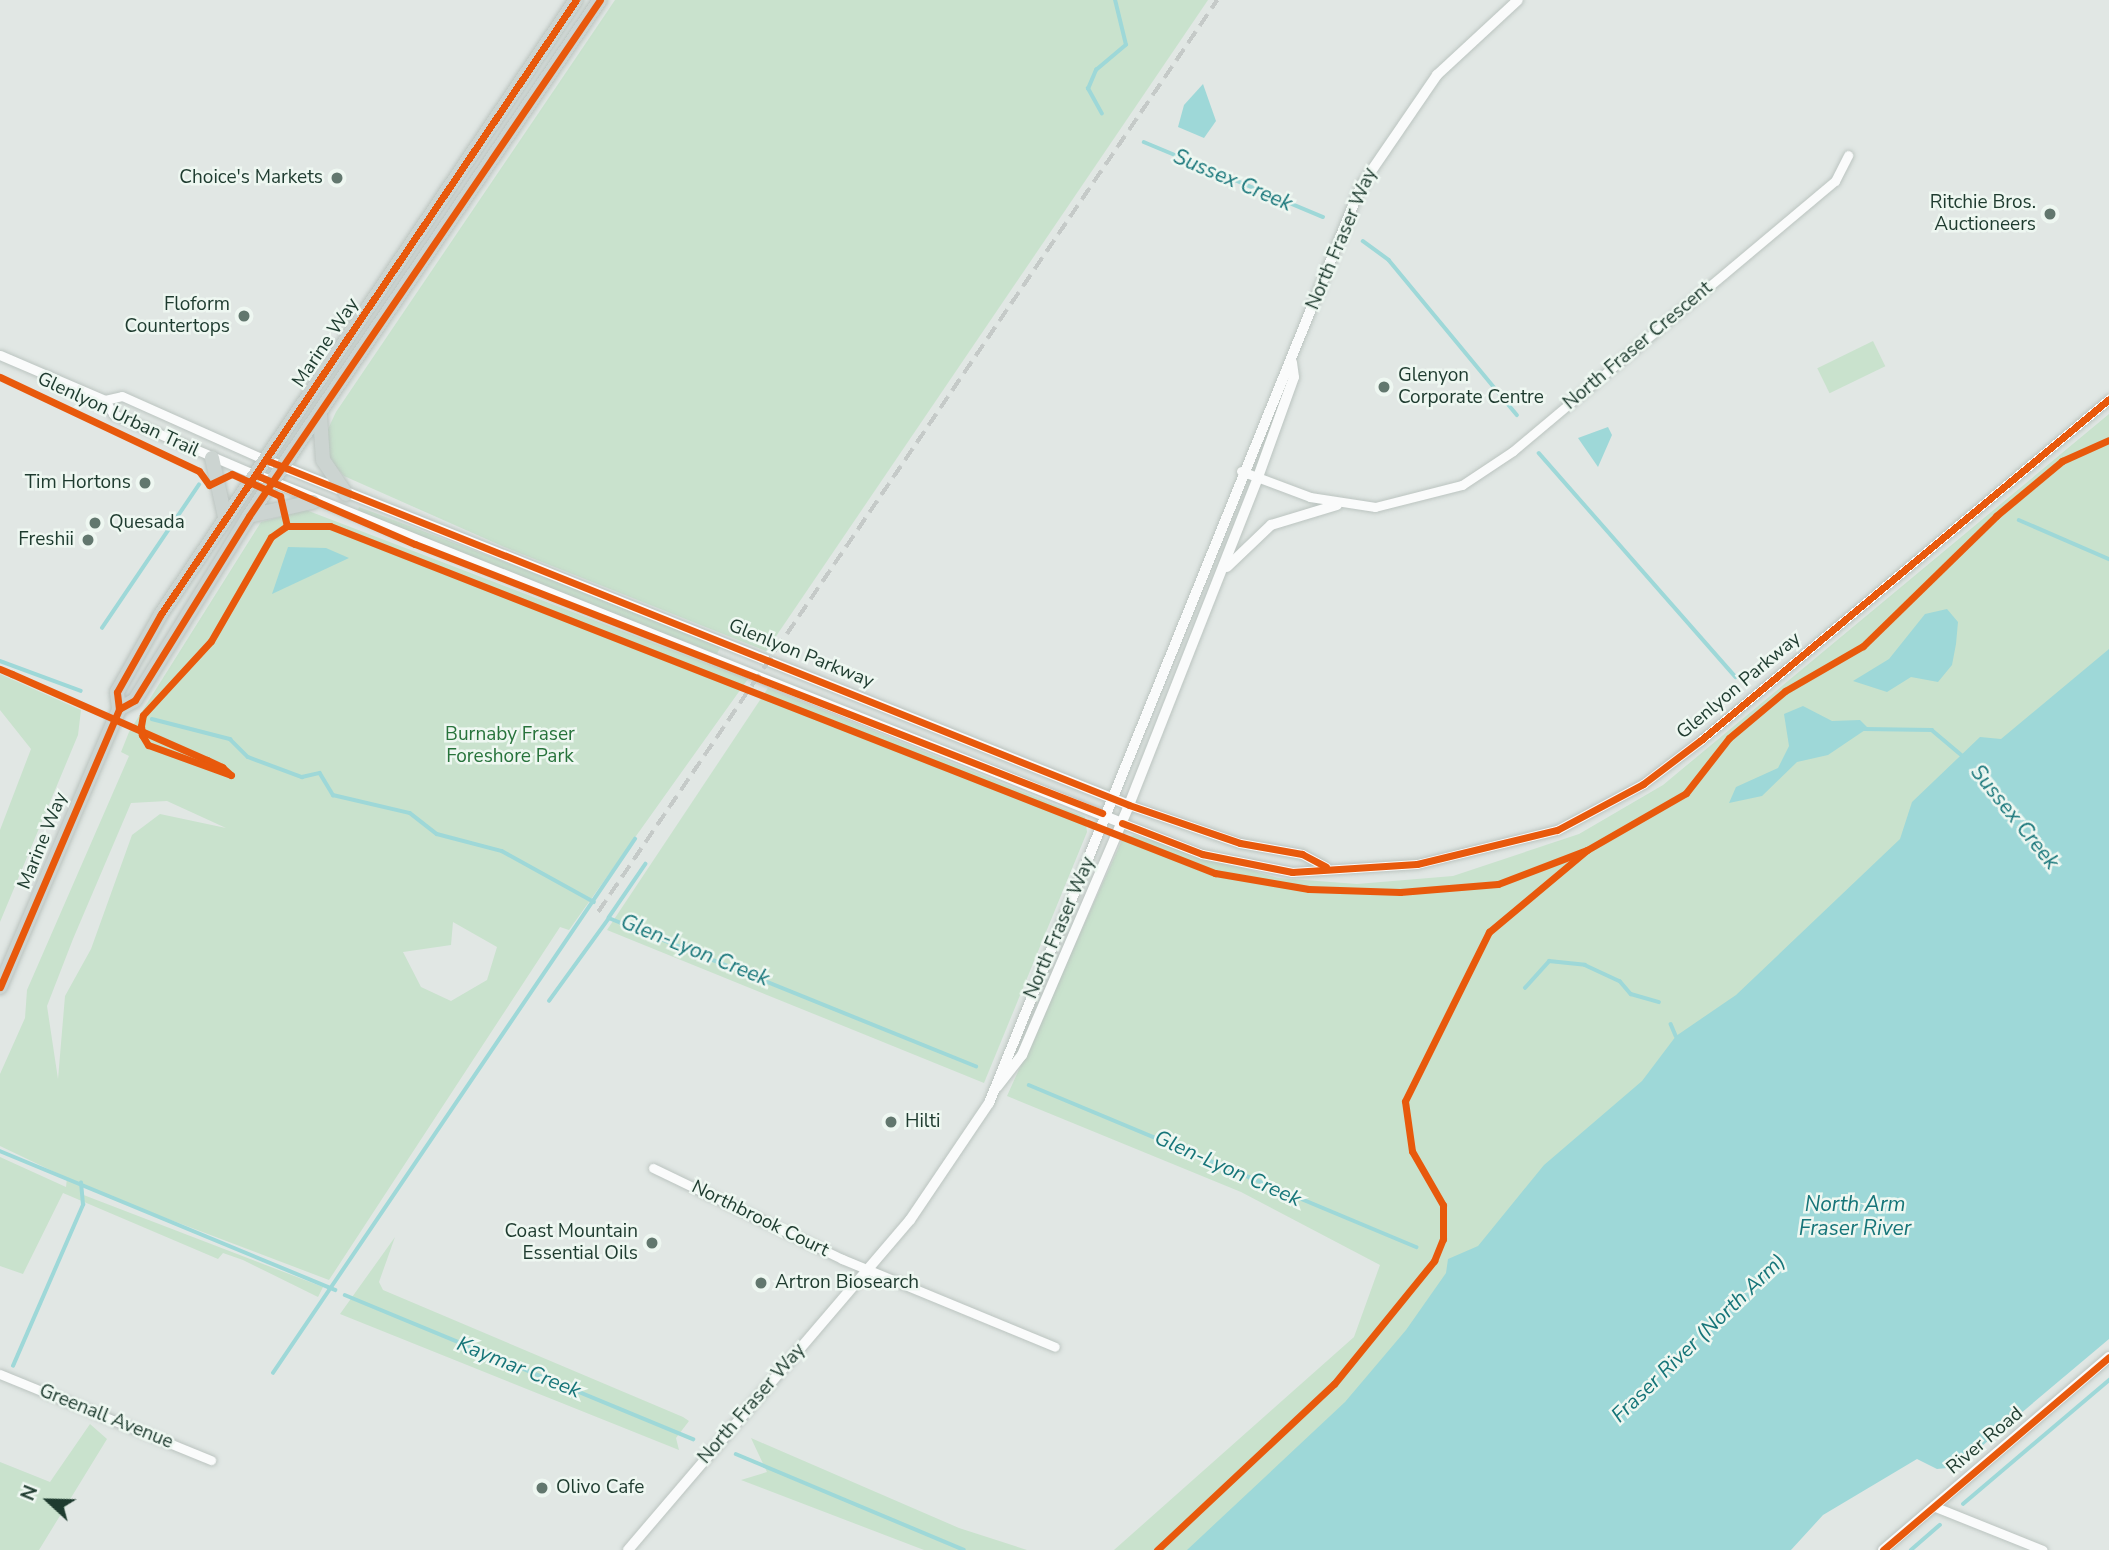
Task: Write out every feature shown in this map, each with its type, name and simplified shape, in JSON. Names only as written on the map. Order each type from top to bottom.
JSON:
[{"type":"main road","name":"Marine Way","points":[[0,985],[119,709],[117,691],[142,644],[225,517],[576,0]]},
{"type":"main road","name":"Marine Way","points":[[119,709],[135,700],[249,516],[600,0]]},
{"type":"main road","points":[[320,415],[323,460],[345,494]]},
{"type":"main road","points":[[212,458],[225,517]]},
{"type":"main road","points":[[249,516],[312,502]]},
{"type":"street","name":"North Fraser Way","points":[[997,1087],[1102,813],[1280,374],[1292,362],[1377,157],[1437,75],[1518,0]]},
{"type":"street","name":"North Fraser Crescent","points":[[1241,471],[1338,505],[1413,501],[1492,466],[1835,181],[1848,155]]},
{"type":"street","name":"Glenlyon Parkway","points":[[0,355],[105,400],[122,396],[345,494],[1129,805],[1240,843],[1302,854],[1326,867]]},
{"type":"street","name":"North Fraser Way","points":[[628,1550],[868,1269],[947,1170],[997,1087],[1022,1055],[1122,823],[1219,578],[1294,377],[1292,362]]},
{"type":"street","name":"Glenlyon Parkway","points":[[105,400],[113,414],[272,482],[312,502],[1122,823],[1244,865],[1292,872],[1326,867],[1417,864],[1477,853],[1557,830],[1604,808],[1701,740],[2109,399]]},
{"type":"street","points":[[1219,578],[1243,545],[1271,525],[1338,505]]},
{"type":"street","name":"Northbrook Court","points":[[653,1168],[868,1269],[1055,1347]]},
{"type":"street","name":"River Road","points":[[1883,1550],[2109,1357]]},
{"type":"street","name":"Greenall Avenue","points":[[0,1374],[211,1460]]},
{"type":"street","points":[[1933,1506],[2043,1550]]},
{"type":"green space","points":[[615,0],[1208,0],[766,651],[502,546],[344,476],[328,458],[328,429],[336,412]]},
{"type":"green space","points":[[1873,341],[1885,366],[1830,393],[1817,368]]},
{"type":"green space","points":[[2109,414],[2109,698],[2081,721],[1968,750],[1959,759],[1979,773],[1456,1299],[1240,1550],[1114,1550],[1354,1337],[1380,1265],[1241,1192],[1007,1096],[1123,838],[1134,835],[1278,878],[1357,884],[1453,876],[1579,834],[1663,785]]},
{"type":"green space","points":[[359,507],[721,646],[717,654],[356,515]]},
{"type":"green space","name":"Burnaby Fraser Foreshore Park","points":[[306,510],[748,679],[569,930],[560,927],[329,1280],[81,1186],[81,1194],[323,1287],[318,1297],[243,1260],[223,1253],[218,1259],[63,1193],[23,1274],[0,1266],[0,1157],[66,1187],[67,1178],[0,1146],[0,1074],[25,1018],[27,990],[129,756],[121,752],[129,732],[261,522]],"holes":[[[167,801],[226,828],[160,814],[132,835],[91,949],[65,996],[58,1079],[47,1006],[73,939],[131,803]],[[453,922],[497,947],[487,980],[451,1001],[421,987],[403,952],[451,945]]]},
{"type":"green space","points":[[0,674],[81,710],[78,735],[0,922],[0,830],[31,749],[0,710]]},
{"type":"green space","points":[[768,688],[1085,817],[1087,832],[984,1083],[607,930]]},
{"type":"green space","points":[[395,1237],[379,1282],[383,1290],[683,1417],[689,1421],[676,1438],[679,1450],[340,1314]]},
{"type":"green space","points":[[90,1424],[107,1439],[39,1550],[0,1550],[0,1462],[50,1482]]},
{"type":"green space","points":[[751,1438],[959,1528],[1027,1550],[924,1550],[741,1480],[767,1472]]},
{"type":"water","points":[[1203,84],[1216,121],[1204,138],[1178,127],[1184,105]]},
{"type":"water","points":[[1608,427],[1612,435],[1598,467],[1578,438]]},
{"type":"water","points":[[288,547],[326,548],[349,558],[272,594]]},
{"type":"water","points":[[1947,609],[1958,622],[1956,644],[1952,665],[1938,682],[1911,677],[1887,692],[1853,681],[1889,659],[1925,614]]},
{"type":"water","name":"North Arm Fraser River","points":[[2109,649],[2109,1339],[1957,1467],[1937,1469],[1917,1459],[1823,1515],[1791,1550],[1187,1550],[1345,1402],[1406,1330],[1446,1273],[1448,1259],[1478,1246],[1544,1165],[1642,1081],[1676,1036],[1736,995],[1900,839],[1912,802],[1980,737],[2001,739]]},
{"type":"water","points":[[1803,706],[1832,721],[1860,720],[1868,728],[1828,755],[1797,762],[1762,796],[1729,803],[1736,787],[1778,768],[1789,746],[1784,714]]},
{"type":"waterway","name":"Sussex Creek","points":[[1102,114],[1088,89],[1096,70],[1126,45],[1115,0]]},
{"type":"waterway","name":"Sussex Creek","points":[[1144,142],[1323,217]]},
{"type":"waterway","name":"Sussex Creek","points":[[1363,241],[1389,260],[1517,415]]},
{"type":"waterway","name":"Sussex Creek","points":[[1539,453],[1736,677]]},
{"type":"waterway","points":[[102,628],[199,485]]},
{"type":"waterway","points":[[2019,520],[2109,559]]},
{"type":"waterway","name":"Glen-Lyon Creek","points":[[0,661],[81,691]]},
{"type":"waterway","name":"Glen-Lyon Creek","points":[[152,719],[230,739],[248,757],[302,777],[320,773],[333,795],[410,813],[437,834],[502,851],[594,902]]},
{"type":"waterway","name":"Sussex Creek","points":[[1864,729],[1932,730],[1965,758]]},
{"type":"waterway","points":[[273,1373],[635,839]]},
{"type":"waterway","name":"Glen-Lyon Creek","points":[[646,864],[609,918],[976,1066]]},
{"type":"waterway","points":[[549,1001],[609,918]]},
{"type":"waterway","points":[[1525,988],[1549,961],[1585,965],[1620,981],[1631,994],[1659,1002]]},
{"type":"waterway","points":[[1671,1024],[1676,1036]]},
{"type":"waterway","name":"Glen-Lyon Creek","points":[[1029,1085],[1417,1247]]},
{"type":"waterway","name":"Kaymar Creek","points":[[0,1151],[335,1290]]},
{"type":"waterway","points":[[13,1366],[83,1205],[81,1183]]},
{"type":"waterway","name":"Kaymar Creek","points":[[345,1295],[693,1439]]},
{"type":"waterway","points":[[1963,1504],[2109,1380]]},
{"type":"waterway","name":"Kaymar Creek","points":[[736,1454],[964,1550]]},
{"type":"waterway","points":[[1911,1550],[1940,1525]]},
{"type":"railway","points":[[598,912],[1217,0]]},
{"type":"cycle path","points":[[119,709],[117,692],[161,614],[576,0]]},
{"type":"cycle path","points":[[0,987],[119,709],[135,700],[249,516],[600,0]]},
{"type":"cycle path","name":"Glenlyon Urban Trail","points":[[0,377],[199,471],[209,485],[232,474],[280,496],[287,526]]},
{"type":"cycle path","points":[[1122,823],[1202,854],[1292,872],[1417,864],[1557,830],[1643,784],[1701,740],[2109,399]]},
{"type":"cycle path","points":[[1157,1550],[1334,1384],[1434,1261],[1443,1239],[1443,1205],[1412,1151],[1405,1101],[1489,932],[1587,850],[1686,793],[1729,738],[1785,691],[1863,646],[1996,516],[2062,461],[2109,440]]},
{"type":"cycle path","points":[[266,460],[1129,805],[1240,843],[1302,854],[1326,867]]},
{"type":"cycle path","points":[[256,475],[415,544],[1102,813]]},
{"type":"cycle path","points":[[0,669],[12,674],[207,760],[231,775],[148,745],[142,735],[141,726],[143,715],[211,641],[271,537],[287,526],[330,526],[1215,873],[1309,889],[1400,892],[1498,884],[1587,850]]},
{"type":"cycle path","points":[[1883,1550],[2109,1357]]},
{"type":"place","name":"Choice's Markets","points":[[337,178]]},
{"type":"place","name":"Ritchie Bros. Auctioneers","points":[[2050,214]]},
{"type":"place","name":"Floform Countertops","points":[[244,316]]},
{"type":"place","name":"Glenyon Corporate Centre","points":[[1384,387]]},
{"type":"place","name":"Tim Hortons","points":[[145,483]]},
{"type":"place","name":"Quesada","points":[[95,523]]},
{"type":"place","name":"Freshii","points":[[88,540]]},
{"type":"place","name":"Hilti","points":[[891,1122]]},
{"type":"place","name":"Coast Mountain Essential Oils","points":[[652,1243]]},
{"type":"place","name":"Artron Biosearch","points":[[761,1283]]},
{"type":"place","name":"Olivo Cafe","points":[[542,1488]]},
{"type":"water label","name":"Fraser River (North Arm)","points":[[1698,1338]]}]
